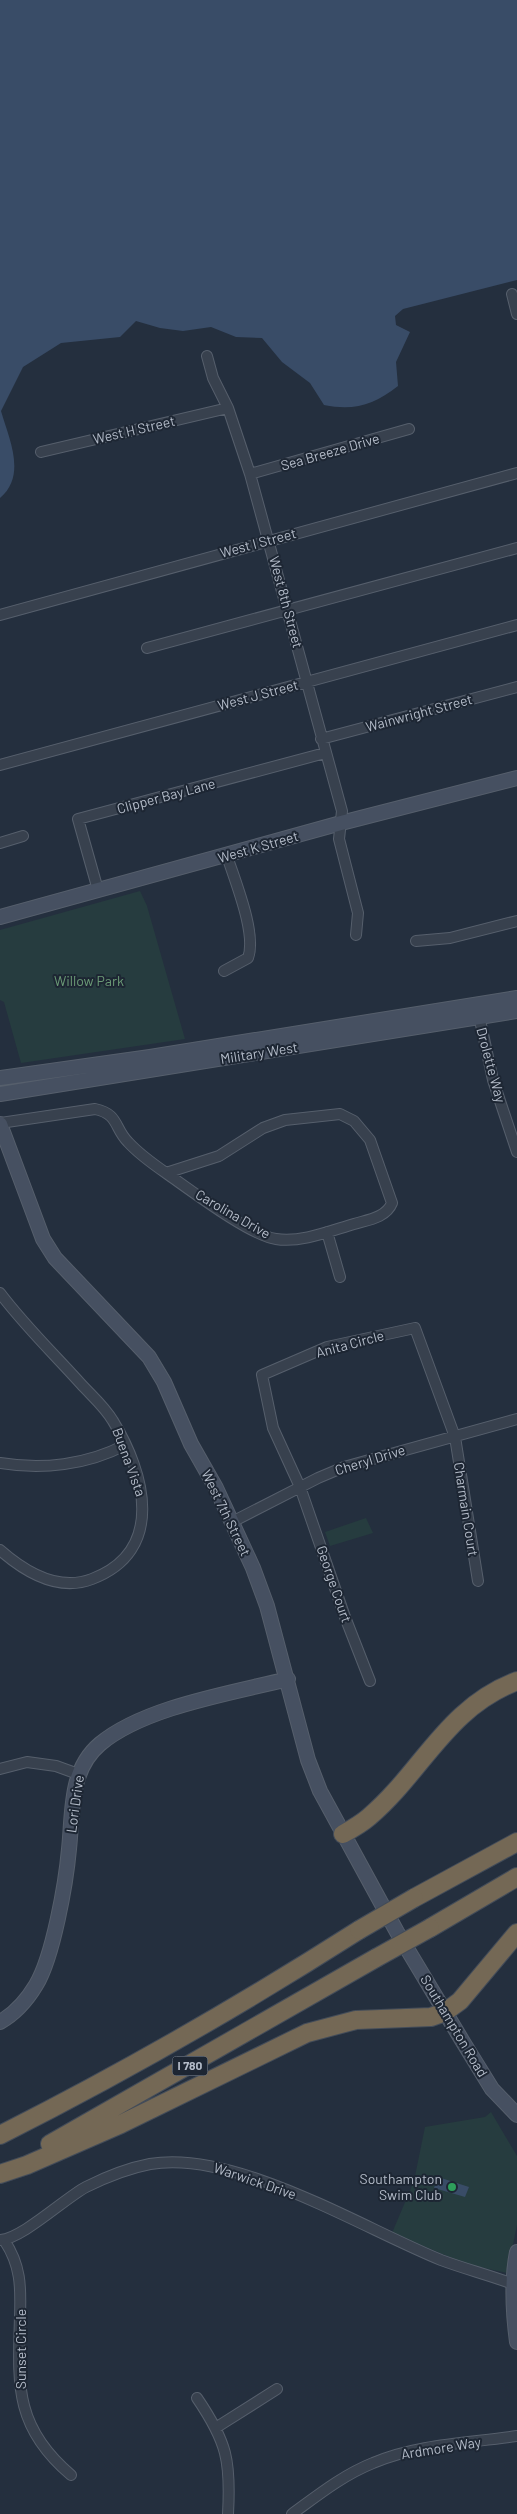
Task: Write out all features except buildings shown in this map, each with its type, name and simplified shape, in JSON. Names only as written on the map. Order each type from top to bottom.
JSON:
[{"type":"highway","points":[[343,1834],[368,1818],[379,1808],[450,1725],[468,1708],[496,1689],[517,1681]]},
{"type":"highway","points":[[486,1697],[517,1689]]},
{"type":"highway","points":[[472,1865],[485,1851],[517,1831]]},
{"type":"highway","name":"I 780","points":[[0,2135],[139,2060],[307,1964],[359,1930],[414,1898],[517,1842]]},
{"type":"highway","name":"I 780","points":[[0,2168],[82,2127],[517,1877]]},
{"type":"highway","points":[[0,2174],[27,2165],[106,2131],[307,2033],[356,2020],[431,2017],[445,2012],[460,2001],[517,1932]]},
{"type":"street","points":[[512,294],[517,314]]},
{"type":"street","name":"West 8th Street","points":[[207,356],[213,378],[228,408],[250,474],[289,611],[321,739],[342,811],[339,839],[358,913],[356,935]]},
{"type":"street","name":"West H Street","points":[[41,452],[228,408]]},
{"type":"street","name":"Sea Breeze Drive","points":[[250,474],[409,429]]},
{"type":"street","name":"West I Street","points":[[0,615],[517,473]]},
{"type":"street","points":[[147,648],[517,548]]},
{"type":"street","name":"West J Street","points":[[0,765],[517,625]]},
{"type":"street","name":"Wainwright Street","points":[[321,739],[517,688]]},
{"type":"street","name":"Clipper Bay Lane","points":[[98,890],[78,820],[325,753]]},
{"type":"street","name":"West K Street","points":[[0,917],[227,856],[341,823],[517,778]]},
{"type":"street","points":[[0,842],[23,836]]},
{"type":"street","points":[[224,972],[248,958],[251,950],[249,933],[227,856]]},
{"type":"street","points":[[416,941],[450,938],[517,921]]},
{"type":"street","name":"Military West","points":[[0,1094],[477,1011],[517,998]]},
{"type":"street","name":"Military West","points":[[0,1078],[477,1011],[517,1011]]},
{"type":"street","name":"Drolette Way","points":[[477,1011],[493,1080],[517,1152]]},
{"type":"street","name":"Carolina Drive","points":[[0,1124],[95,1109],[105,1111],[113,1117],[126,1140],[166,1173],[213,1205],[268,1237],[292,1240],[327,1232],[380,1215],[390,1209],[392,1203],[370,1140],[354,1121],[340,1114],[285,1120],[263,1128],[219,1156],[166,1173]]},
{"type":"street","name":"West 7th Street","points":[[0,1124],[43,1239],[55,1258],[149,1357],[164,1382],[191,1444],[216,1488],[254,1568],[268,1606],[308,1760],[320,1791],[397,1932]]},
{"type":"street","points":[[327,1232],[340,1277]]},
{"type":"street","name":"Buena Vista","points":[[0,1293],[113,1420],[125,1445],[139,1483],[144,1514],[141,1529],[135,1543],[114,1567],[87,1581],[56,1582],[31,1573],[0,1550]]},
{"type":"street","name":"Anita Circle","points":[[300,1487],[273,1428],[262,1375],[327,1347],[415,1328],[455,1437]]},
{"type":"street","name":"Cheryl Drive","points":[[232,1522],[344,1467],[517,1419]]},
{"type":"street","name":"Charmain Court","points":[[455,1437],[478,1581]]},
{"type":"street","points":[[0,1463],[36,1466],[56,1465],[97,1457],[125,1445]]},
{"type":"street","name":"George Court","points":[[300,1487],[345,1617],[370,1681]]},
{"type":"street","name":"Lori Drive","points":[[0,2022],[19,2008],[29,1997],[44,1965],[62,1896],[78,1774],[85,1759],[100,1744],[130,1724],[193,1704],[288,1679]]},
{"type":"street","points":[[0,1769],[27,1762],[56,1766],[78,1774]]},
{"type":"street","name":"Southampton Road","points":[[397,1932],[492,2090],[517,2115]]},
{"type":"street","name":"Warwick Drive","points":[[2,2240],[85,2187],[110,2176],[150,2164],[190,2162],[228,2169],[275,2186],[442,2260],[513,2284]]},
{"type":"street","name":"Sunset Circle","points":[[2,2240],[11,2249],[21,2278],[18,2371],[25,2414],[43,2444],[72,2475]]},
{"type":"street","points":[[517,2252],[513,2284],[513,2312],[517,2342]]},
{"type":"street","points":[[217,2427],[277,2389]]},
{"type":"street","points":[[197,2398],[217,2427],[227,2458],[228,2514]]},
{"type":"street","name":"Ardmore Way","points":[[292,2514],[340,2479],[374,2462],[408,2452],[517,2436]]},
{"type":"green space","name":"Willow Park","points":[[140,891],[147,906],[185,1039],[21,1063],[4,1002],[0,1000],[0,930]]},
{"type":"green space","points":[[366,1518],[373,1533],[330,1546],[325,1532]]},
{"type":"green space","points":[[491,2112],[517,2156],[517,2225],[507,2273],[466,2264],[392,2233],[414,2181],[425,2127],[485,2117]]},
{"type":"water","points":[[0,0],[517,0],[517,280],[403,309],[395,316],[396,325],[410,332],[396,362],[398,386],[381,398],[354,407],[324,405],[310,383],[282,362],[262,338],[236,337],[211,327],[183,331],[160,328],[136,321],[120,337],[61,343],[23,367],[1,411],[14,456],[14,468],[13,479],[8,489],[0,498]]},
{"type":"water","name":"Southampton Swim Club","points":[[438,2177],[469,2187],[465,2197],[434,2188]]},
{"type":"place","name":"Southampton Swim Club","points":[[452,2187]]}]
